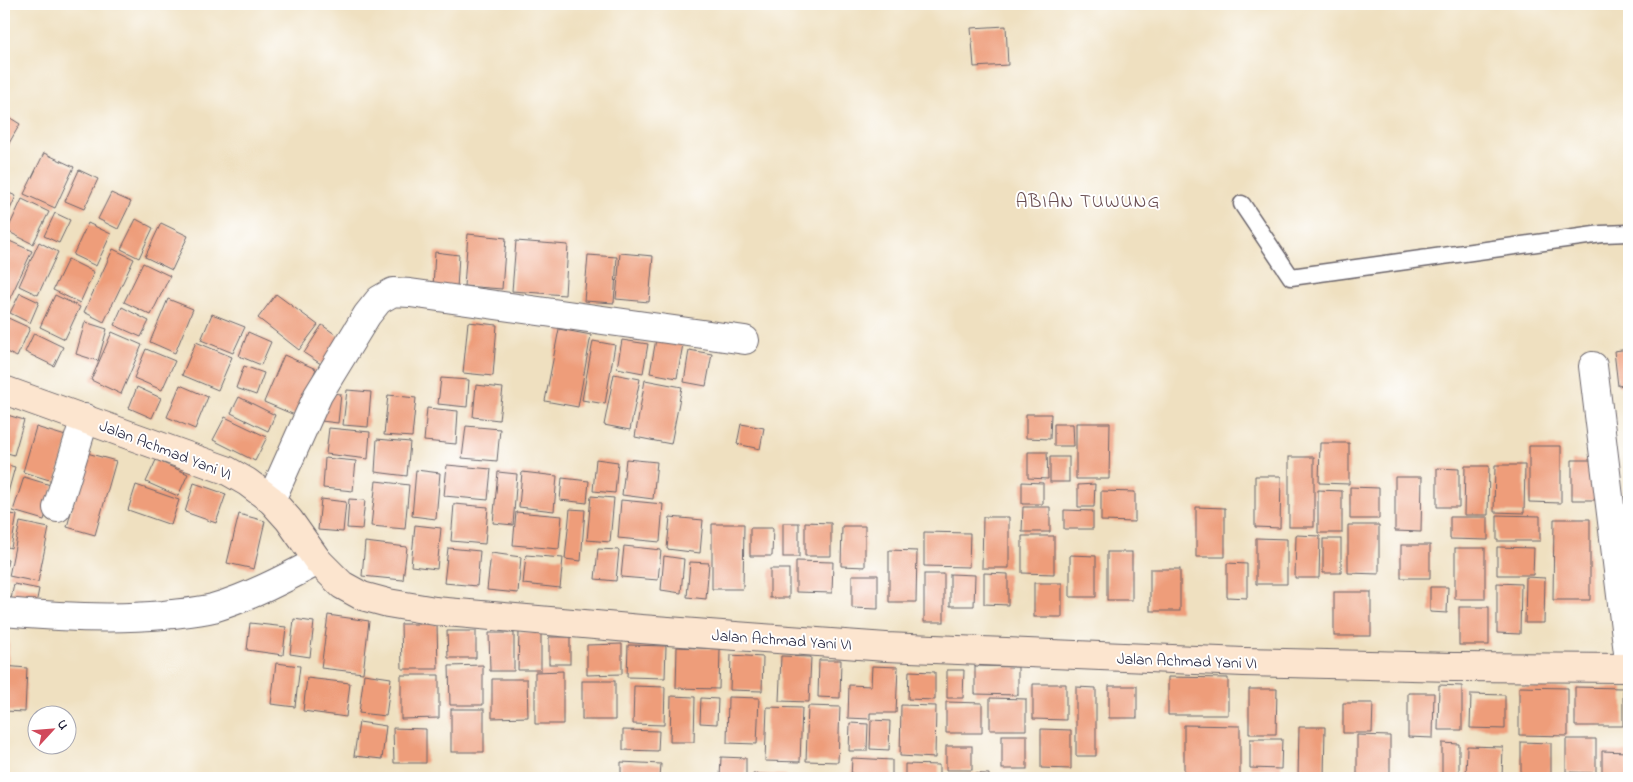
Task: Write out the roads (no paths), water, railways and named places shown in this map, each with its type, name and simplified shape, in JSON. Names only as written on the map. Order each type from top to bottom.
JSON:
[{"type":"street","points":[[271,500],[318,395],[367,315],[379,300],[393,292],[745,340]]},
{"type":"street","points":[[1593,366],[1629,661]]},
{"type":"street","name":"Jalan Achmad Yani VI","points":[[4,390],[226,470],[247,482],[271,500],[289,520],[318,560],[342,585],[362,596],[388,603],[435,611],[886,647],[1234,662],[1454,667],[1629,668]]},
{"type":"street","points":[[57,508],[86,418]]},
{"type":"street","points":[[4,612],[47,616],[140,617],[189,612],[212,608],[246,596],[281,581],[318,560]]},
{"type":"lane","points":[[1242,204],[1292,277],[1592,236],[1629,233]]},
{"type":"district","name":"ABIAN TUWUNG","points":[[1088,200]]}]
